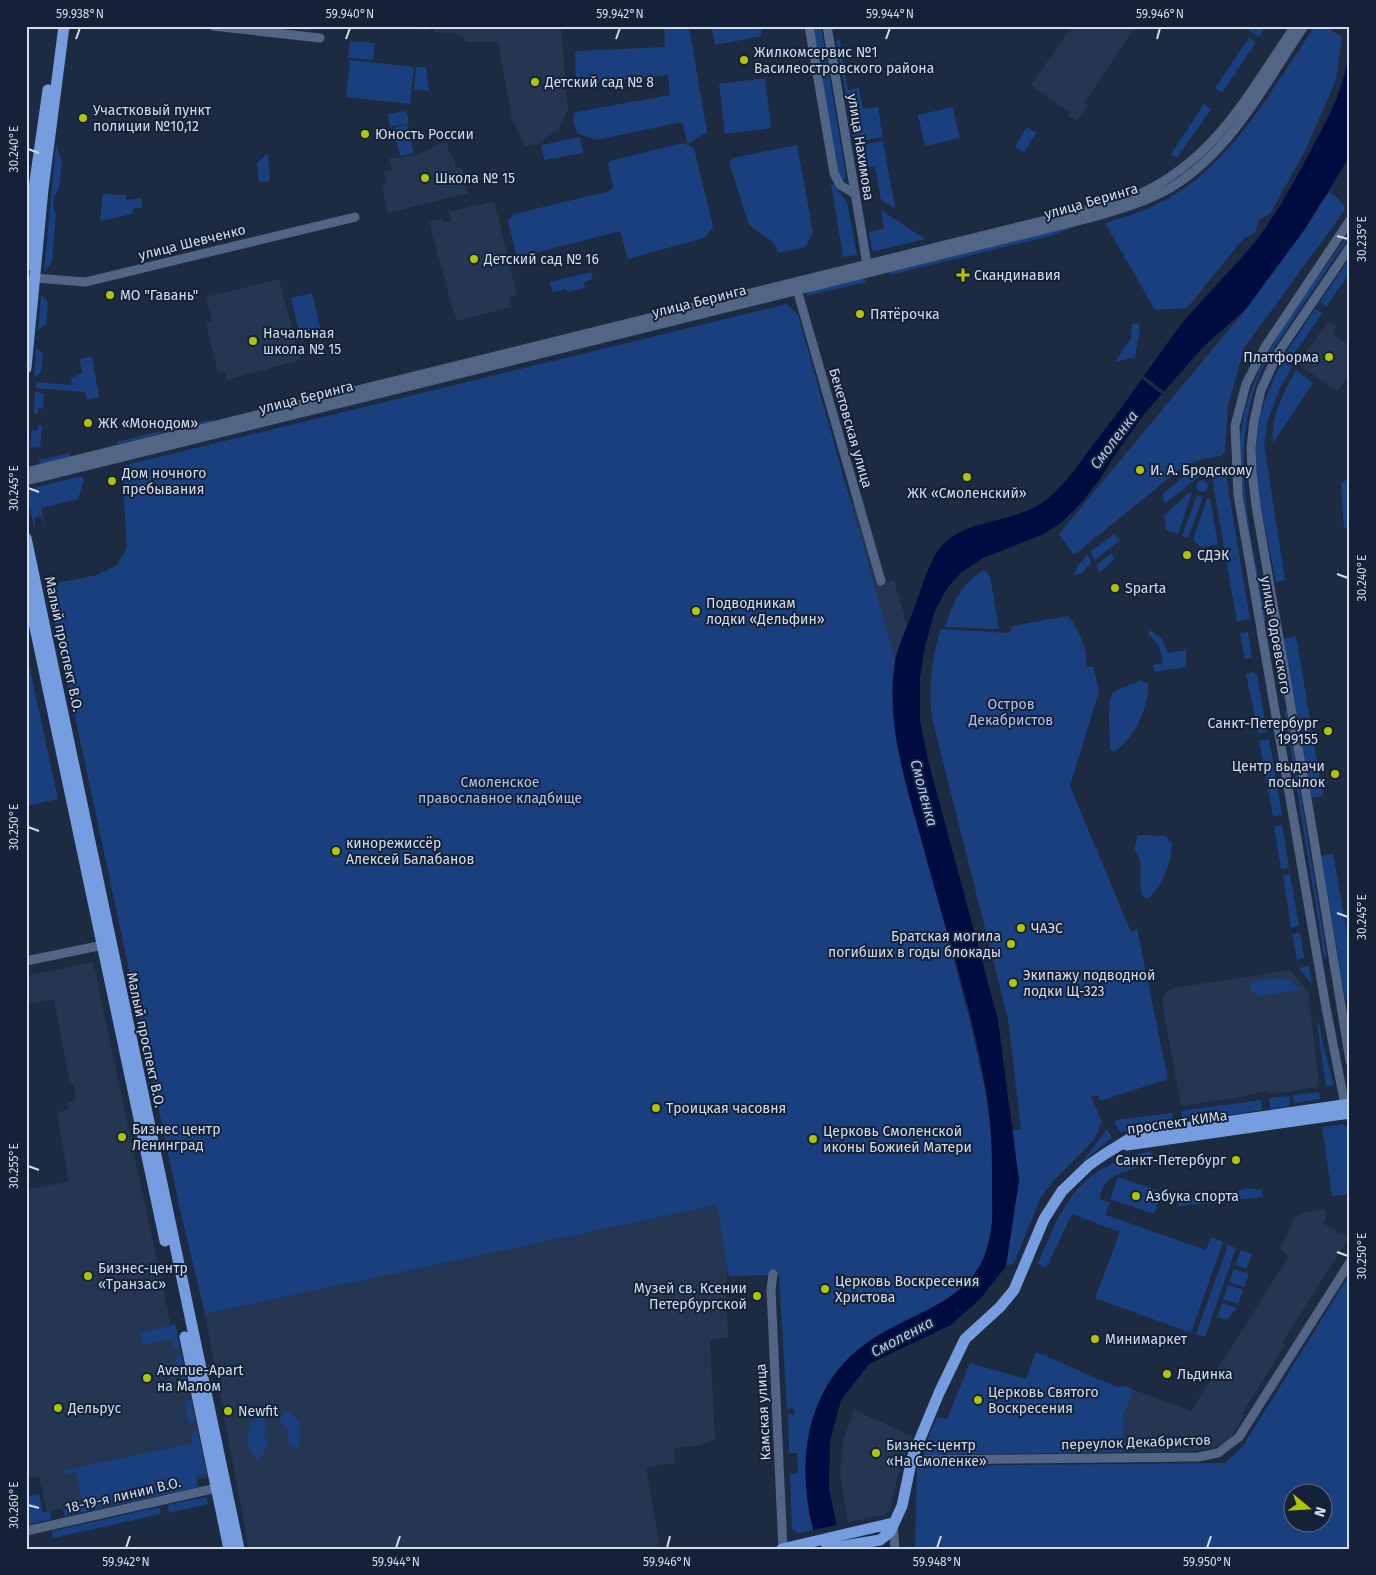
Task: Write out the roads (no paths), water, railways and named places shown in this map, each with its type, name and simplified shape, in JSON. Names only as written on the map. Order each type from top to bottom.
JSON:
[{"type":"main road","points":[[26,266],[34,188],[57,26]]},
{"type":"main road","points":[[26,368],[29,301],[35,278],[34,188],[64,26]]},
{"type":"main road","name":"Малый проспект В.О.","points":[[26,538],[106,944]]},
{"type":"main road","name":"Малый проспект В.О.","points":[[26,585],[106,944],[221,1487],[238,1549]]},
{"type":"main road","name":"проспект КИМа","points":[[912,1458],[959,1348],[972,1331],[1000,1307],[1014,1290],[1052,1204],[1062,1191],[1090,1165],[1121,1145],[1349,1108]]},
{"type":"main road","points":[[826,1549],[840,1540],[893,1523],[902,1506],[912,1458]]},
{"type":"main road","name":"Малый проспект В.О.","points":[[221,1487],[229,1549]]},
{"type":"main road","points":[[783,1549],[816,1539],[840,1540]]},
{"type":"street","points":[[213,26],[320,38]]},
{"type":"street","points":[[809,26],[834,173],[840,185],[855,194]]},
{"type":"street","name":"улица Нахимова","points":[[827,26],[868,269]]},
{"type":"street","name":"улица Беринга","points":[[26,481],[868,269],[1123,201],[1151,188],[1178,172],[1213,142],[1234,116],[1295,26]]},
{"type":"street","name":"улица Беринга","points":[[868,269],[1109,213],[1146,200],[1172,186],[1202,164],[1223,144],[1304,26]]},
{"type":"street","name":"улица Шевченко","points":[[35,278],[85,282],[355,217]]},
{"type":"street","name":"улица Одоевского","points":[[1349,1108],[1318,964],[1238,495],[1235,426],[1246,384],[1254,364],[1350,220]]},
{"type":"street","name":"улица Одоевского","points":[[1350,247],[1278,352],[1261,390],[1254,421],[1251,448],[1256,506],[1291,701],[1350,1061]]},
{"type":"street","name":"улица Беринга","points":[[26,472],[797,287]]},
{"type":"street","name":"Бекетовская улица","points":[[797,287],[881,581]]},
{"type":"street","points":[[1274,705],[1291,701]]},
{"type":"street","points":[[26,961],[106,944]]},
{"type":"street","points":[[1318,964],[1334,962]]},
{"type":"street","name":"переулок Декабристов","points":[[912,1458],[918,1460],[1167,1458],[1218,1454],[1239,1437],[1350,1262]]},
{"type":"street","name":"Камская улица","points":[[772,1274],[771,1297],[783,1549]]},
{"type":"street","name":"18-19-я линии В.О.","points":[[26,1531],[221,1487]]},
{"type":"street","points":[[893,1523],[895,1549]]},
{"type":"water","name":"Смоленка","points":[[1350,44],[1350,156],[1305,229],[1246,309],[1203,347],[1145,413],[1100,479],[1081,503],[1062,522],[1044,534],[983,558],[962,572],[947,588],[935,611],[925,646],[920,678],[920,721],[928,760],[998,1020],[1019,1180],[1006,1266],[981,1298],[951,1325],[869,1364],[841,1400],[830,1441],[829,1489],[842,1549],[819,1549],[811,1522],[806,1466],[808,1439],[815,1412],[826,1387],[842,1365],[864,1345],[885,1331],[946,1300],[962,1287],[976,1271],[986,1250],[992,1223],[991,1131],[989,1109],[975,1034],[904,778],[895,732],[893,685],[896,656],[900,643],[929,567],[942,546],[955,535],[971,528],[1022,513],[1038,505],[1053,494],[1078,465],[1180,326],[1257,239],[1289,190],[1328,117],[1337,98],[1344,75]]},
{"type":"place","name":"Жилкомсервис №1 Василеостровского района","points":[[744,60]]},
{"type":"place","name":"Детский сад № 8","points":[[535,82]]},
{"type":"place","name":"Участковый пункт полиции №10,12","points":[[83,118]]},
{"type":"place","name":"Юность России","points":[[365,134]]},
{"type":"place","name":"Школа № 15","points":[[425,178]]},
{"type":"place","name":"Детский сад № 16","points":[[474,259]]},
{"type":"place","name":"Скандинавия","points":[[963,275]]},
{"type":"place","name":"МО \"Гавань\"","points":[[110,295]]},
{"type":"place","name":"Пятёрочка","points":[[860,314]]},
{"type":"place","name":"Начальная школа № 15","points":[[253,341]]},
{"type":"place","name":"Платформа","points":[[1329,357]]},
{"type":"place","name":"ЖК «Монодом»","points":[[88,423]]},
{"type":"place","name":"И. А. Бродскому","points":[[1140,470]]},
{"type":"place","name":"ЖК «Смоленский»","points":[[967,477]]},
{"type":"place","name":"Дом ночного пребывания","points":[[112,481]]},
{"type":"place","name":"СДЭК","points":[[1187,555]]},
{"type":"place","name":"Sparta","points":[[1115,588]]},
{"type":"place","name":"Подводникам лодки «Дельфин»","points":[[696,611]]},
{"type":"place","name":"Санкт-Петербург 199155","points":[[1328,731]]},
{"type":"place","name":"Центр выдачи посылок","points":[[1335,774]]},
{"type":"place","name":"кинорежиссёр Алексей Балабанов","points":[[336,851]]},
{"type":"place","name":"ЧАЭС","points":[[1021,928]]},
{"type":"place","name":"Братская могила погибших в годы блокады","points":[[1011,944]]},
{"type":"place","name":"Экипажу подводной лодки Щ-323","points":[[1013,983]]},
{"type":"place","name":"Троицкая часовня","points":[[656,1108]]},
{"type":"place","name":"Бизнес центр Ленинград","points":[[122,1137]]},
{"type":"place","name":"Церковь Смоленской иконы Божией Матери","points":[[813,1139]]},
{"type":"place","name":"Санкт-Петербург","points":[[1236,1160]]},
{"type":"place","name":"Азбука спорта","points":[[1136,1196]]},
{"type":"place","name":"Бизнес-центр «Транзас»","points":[[88,1276]]},
{"type":"place","name":"Церковь Воскресения Христова","points":[[825,1289]]},
{"type":"place","name":"Музей св. Ксении Петербургской","points":[[757,1296]]},
{"type":"place","name":"Минимаркет","points":[[1095,1339]]},
{"type":"place","name":"Льдинка","points":[[1167,1374]]},
{"type":"place","name":"Аvenue-Apart на Малом","points":[[147,1378]]},
{"type":"place","name":"Церковь Святого Воскресения","points":[[978,1400]]},
{"type":"place","name":"Дельрус","points":[[58,1408]]},
{"type":"place","name":"Newfit","points":[[228,1411]]},
{"type":"place","name":"Бизнес-центр «На Смоленке»","points":[[876,1453]]},
{"type":"park label","name":"Остров Декабристов","points":[[1011,712]]},
{"type":"park label","name":"Смоленское православное кладбище","points":[[500,790]]}]
